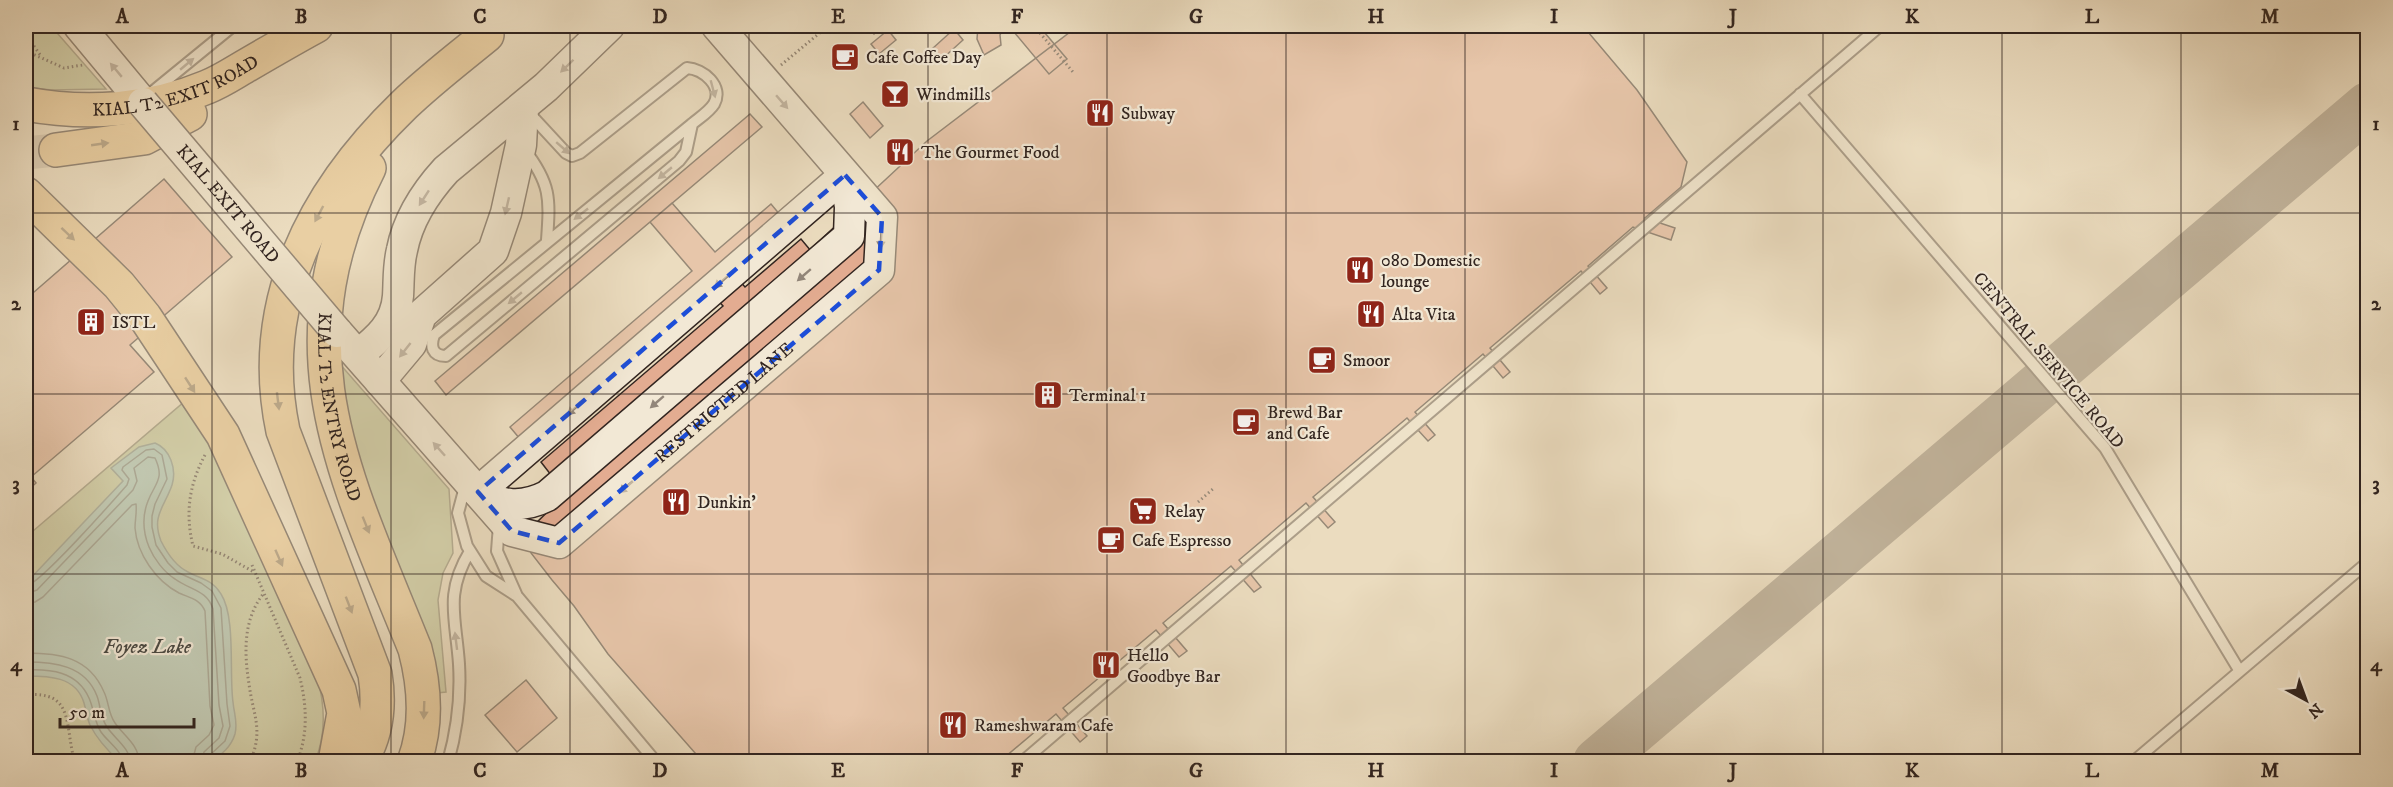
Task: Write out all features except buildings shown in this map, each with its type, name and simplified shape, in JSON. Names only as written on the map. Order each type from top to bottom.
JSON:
[{"type":"main road","name":"KIAL EXIT ROAD","points":[[79,26],[337,332],[473,486]]},
{"type":"main road","name":"KIAL T2 EXIT ROAD","points":[[26,104],[70,110],[99,110],[136,106],[183,96],[210,87],[316,26]]},
{"type":"main road","name":"KIAL T2 EXIT ROAD","points":[[56,150],[144,138],[245,84],[327,26]]},
{"type":"main road","points":[[358,355],[377,340],[393,318],[406,232],[422,200],[446,170],[523,107],[609,26]]},
{"type":"main road","points":[[717,26],[845,175],[850,207],[849,236],[547,496],[537,501],[514,505],[495,501],[473,486],[845,175]]},
{"type":"main road","points":[[360,762],[375,724],[378,691],[375,675],[290,452],[279,408],[275,363],[276,340],[286,288],[306,239],[342,177],[384,126],[427,84],[493,30]]},
{"type":"main road","name":"KIAL T2 ENTRY ROAD","points":[[414,762],[422,734],[424,712],[421,670],[416,649],[350,484],[329,410],[325,379],[324,316],[328,285],[343,224],[369,166],[405,114],[493,30]]},
{"type":"main road","points":[[380,381],[411,344],[421,315],[494,251],[506,213],[521,145],[523,107]]},
{"type":"main road","name":"RESTRICTED LANE","points":[[473,486],[512,531],[559,543],[879,270],[882,217],[845,175]]},
{"type":"main road","points":[[26,194],[119,285],[145,317],[223,435],[339,690],[344,713],[335,762]]},
{"type":"lane","points":[[142,102],[230,26]]},
{"type":"lane","points":[[1022,762],[1880,26]]},
{"type":"lane","points":[[523,107],[566,153],[572,156],[580,153],[687,68],[699,69],[710,79],[716,91],[716,101],[693,124],[547,240],[434,335],[431,344],[440,356],[446,356],[679,161],[686,152],[693,124]]},
{"type":"lane","name":"CENTRAL SERVICE ROAD","points":[[1800,94],[2105,448],[2239,670]]},
{"type":"lane","points":[[521,145],[545,181],[549,197],[547,240]]},
{"type":"lane","points":[[473,486],[458,513],[470,551],[486,576],[518,596]]},
{"type":"lane","points":[[499,516],[497,551],[518,596],[656,762]]},
{"type":"lane","points":[[447,762],[455,732],[459,690],[452,602],[458,575],[470,551]]},
{"type":"lane","points":[[2133,762],[2367,562]]},
{"type":"path","points":[[762,80],[828,26]]},
{"type":"path","points":[[1034,26],[1073,72]]},
{"type":"path","points":[[26,35],[42,58]]},
{"type":"path","points":[[26,51],[64,68],[86,64],[102,55]]},
{"type":"path","points":[[203,447],[210,465]]},
{"type":"path","points":[[206,454],[189,497],[189,530],[193,546],[222,554],[256,574]]},
{"type":"path","points":[[1198,502],[1215,488]]},
{"type":"path","points":[[251,563],[300,678],[306,722],[297,762]]},
{"type":"path","points":[[250,762],[258,731],[249,684],[247,632],[251,612],[264,593]]},
{"type":"path","points":[[26,695],[45,695],[53,698],[64,709],[68,716],[75,762]]},
{"type":"highlighted area","points":[[845,175],[882,217],[879,270],[559,543],[512,531],[478,492]]},
{"type":"green space","points":[[26,26],[51,26],[106,89],[51,90],[26,87]]},
{"type":"green space","points":[[339,363],[449,489],[453,553],[443,573],[438,600],[446,692],[437,693],[356,478]]},
{"type":"green space","points":[[184,402],[211,447],[317,676],[324,719],[322,740],[315,761],[26,761],[26,537]]},
{"type":"water","name":"Foyez Lake","points":[[155,443],[165,450],[171,460],[174,473],[172,485],[158,518],[158,532],[161,541],[180,566],[218,589],[226,604],[229,617],[236,730],[229,746],[212,761],[119,761],[93,730],[84,703],[75,687],[52,677],[26,676],[26,583],[123,481],[111,468],[139,447]]},
{"type":"taxiway","points":[[1597,762],[2368,106]]},
{"type":"tunnel","points":[[26,153],[56,150]]},
{"type":"place","name":"Cafe Coffee Day","points":[[845,57]]},
{"type":"place","name":"Windmills","points":[[895,94]]},
{"type":"place","name":"Subway","points":[[1100,113]]},
{"type":"place","name":"The Gourmet Food","points":[[900,152]]},
{"type":"place","name":"080 Domestic lounge","points":[[1360,270]]},
{"type":"place","name":"Alta Vita","points":[[1371,314]]},
{"type":"place","name":"ISTL","points":[[91,322]]},
{"type":"place","name":"Smoor","points":[[1322,360]]},
{"type":"place","name":"Terminal 1","points":[[1048,395]]},
{"type":"place","name":"Brewd Bar and Cafe","points":[[1246,422]]},
{"type":"place","name":"Dunkin'","points":[[676,502]]},
{"type":"place","name":"Relay","points":[[1143,511]]},
{"type":"place","name":"Cafe Espresso","points":[[1111,540]]},
{"type":"place","name":"Hello Goodbye Bar","points":[[1106,665]]},
{"type":"place","name":"Rameshwaram Cafe","points":[[953,725]]}]
